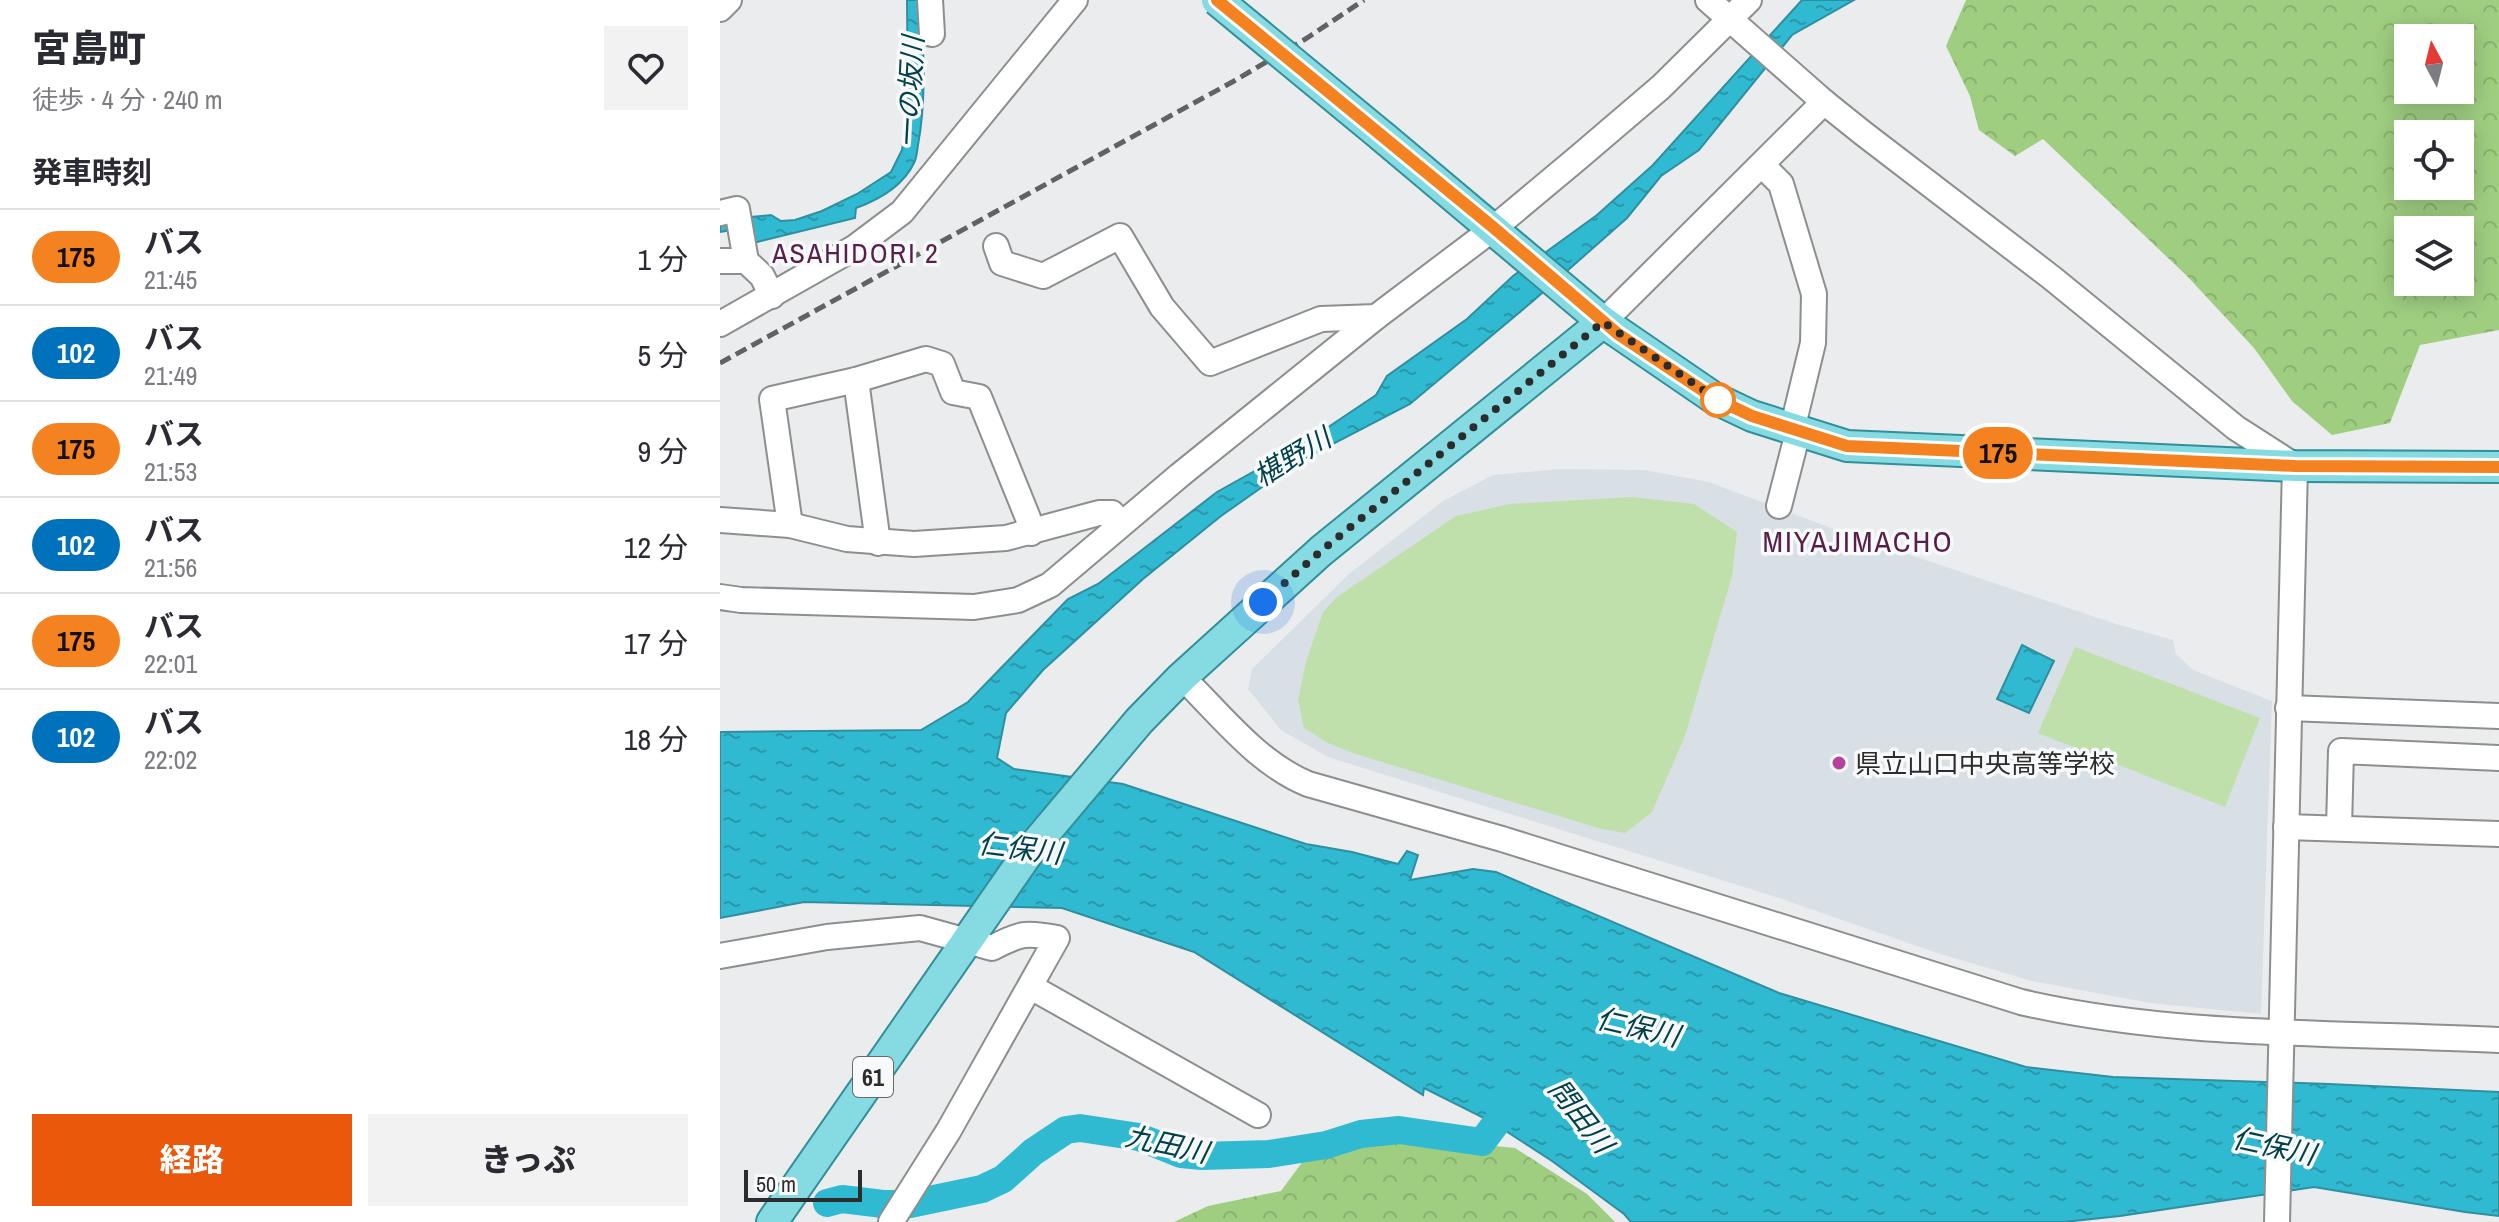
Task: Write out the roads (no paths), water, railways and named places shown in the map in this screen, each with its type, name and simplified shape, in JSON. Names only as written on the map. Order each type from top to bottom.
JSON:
[{"type":"main road","points":[[1217,0],[1498,231],[1603,322],[1714,398],[1752,416],[1847,446],[2295,466],[2499,467]]},
{"type":"main road","name":"61","points":[[772,1222],[1028,853],[1139,721],[1182,677],[1321,551],[1603,322]]},
{"type":"street","points":[[720,9],[729,0]]},
{"type":"street","points":[[930,0],[932,34]]},
{"type":"street","points":[[720,324],[854,248],[902,212],[1075,0]]},
{"type":"street","points":[[1708,0],[1822,100],[2052,278],[2236,428],[2295,466],[2277,1222]]},
{"type":"street","points":[[720,597],[974,607],[1018,600],[1050,585],[1121,523],[1376,317],[1498,231],[1733,23],[1749,0]]},
{"type":"street","points":[[1603,322],[1762,165],[1822,100]]},
{"type":"street","points":[[1762,165],[1781,184],[1814,294],[1813,343],[1779,506]]},
{"type":"street","points":[[729,214],[746,261],[762,276],[772,296]]},
{"type":"street","points":[[996,246],[1002,263],[1043,276],[1120,236],[1162,307],[1210,363],[1321,319],[1376,317]]},
{"type":"street","points":[[720,261],[746,261]]},
{"type":"street","points":[[790,525],[772,399],[856,380],[926,359],[942,364],[953,392],[979,397],[1028,518],[1031,533]]},
{"type":"street","points":[[856,380],[878,543]]},
{"type":"street","points":[[720,520],[790,525],[878,543],[973,541],[1031,533],[1099,513],[1112,513],[1121,523]]},
{"type":"street","points":[[1182,677],[1262,756],[1286,775],[1308,784],[1502,839],[2021,1002],[2131,1021],[2199,1028],[2280,1049],[2499,1040]]},
{"type":"street","points":[[2288,708],[2499,716]]},
{"type":"street","points":[[2339,828],[2341,751],[2499,758]]},
{"type":"street","points":[[2286,827],[2499,834]]},
{"type":"street","points":[[720,956],[827,937],[920,928],[971,936],[992,948],[1018,934],[1057,938],[949,1130],[891,1222]]},
{"type":"street","points":[[1031,987],[1258,1115]]},
{"type":"water","name":"一の坂川","points":[[907,0],[921,0],[923,91],[915,161],[903,179],[881,196],[856,208],[855,218],[753,243],[744,228],[720,232],[720,220],[771,215],[781,221],[795,220],[822,211],[857,194],[891,172],[902,150],[908,113]]},
{"type":"water","points":[[1802,0],[1854,0],[1792,35],[1699,150],[1661,176],[1627,218],[1410,404],[1296,463],[1221,516],[1143,579],[1043,670],[1006,713],[997,758],[1014,769],[1123,784],[1306,844],[1398,864],[1407,851],[1418,855],[1410,880],[1473,869],[1496,872],[1779,993],[2026,1067],[2113,1077],[2499,1092],[2499,1216],[2314,1187],[2064,1222],[1631,1222],[1552,1161],[1492,1122],[1424,1088],[1423,1095],[1194,952],[1062,908],[804,902],[720,918],[720,732],[921,730],[968,702],[1068,599],[1098,584],[1217,492],[1303,444],[1376,395],[1387,376],[1467,319],[1513,276],[1597,215],[1653,165]]},
{"type":"water","points":[[2022,645],[2054,661],[2029,713],[1997,699]]},
{"type":"waterway","name":"九田川","points":[[827,1203],[842,1199],[910,1204],[982,1189],[1003,1179],[1033,1152],[1066,1130],[1080,1128],[1139,1137],[1181,1154],[1202,1156],[1269,1154],[1326,1145],[1361,1134],[1399,1130],[1482,1142],[1497,1122],[1522,1099]]},
{"type":"railway","points":[[720,363],[1234,81],[1364,0]]},
{"type":"place","name":"県立山口中央高等学校","points":[[1839,763]]},
{"type":"district","name":"ASAHIDORI 2","points":[[856,253]]},
{"type":"district","name":"MIYAJIMACHO","points":[[1858,541]]},
{"type":"water label","name":"椹野川","points":[[1292,457]]},
{"type":"water label","name":"仁保川","points":[[1020,848]]},
{"type":"water label","name":"仁保川","points":[[1638,1027]]},
{"type":"water label","name":"問田川","points":[[1581,1116]]},
{"type":"water label","name":"仁保川","points":[[2274,1146]]}]
